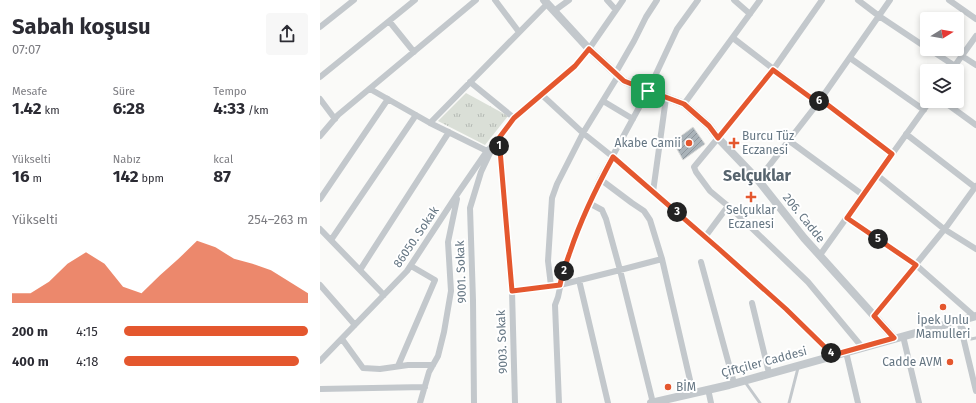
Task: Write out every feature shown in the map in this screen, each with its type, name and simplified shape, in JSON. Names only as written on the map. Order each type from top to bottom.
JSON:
[{"type":"street","points":[[320,27],[354,0]]},
{"type":"street","points":[[320,77],[415,0]]},
{"type":"street","points":[[320,136],[335,119],[476,0]]},
{"type":"street","points":[[495,0],[519,32]]},
{"type":"street","points":[[554,12],[569,0]]},
{"type":"street","points":[[607,0],[616,10]]},
{"type":"street","points":[[494,144],[514,118],[575,66],[589,49],[623,0]]},
{"type":"street","points":[[551,286],[548,261],[552,198],[583,133],[603,101],[646,17],[657,0]]},
{"type":"street","points":[[559,403],[555,305],[575,237],[600,179],[648,91],[677,29],[698,0]]},
{"type":"street","points":[[734,0],[750,14]]},
{"type":"street","points":[[684,104],[760,0]]},
{"type":"street","points":[[822,0],[773,70],[694,167],[696,172],[710,190],[808,282],[862,347]]},
{"type":"street","points":[[858,0],[879,16],[920,43]]},
{"type":"street","points":[[758,180],[819,101],[890,0]]},
{"type":"street","points":[[949,0],[976,19]]},
{"type":"street","points":[[430,123],[519,32],[545,2]]},
{"type":"street","name":"206. Cadde","points":[[545,2],[589,49],[624,81],[684,104],[709,126],[718,138],[758,180],[804,238],[894,338]]},
{"type":"street","points":[[389,21],[414,52]]},
{"type":"street","points":[[964,53],[976,36]]},
{"type":"street","points":[[733,38],[773,70],[819,101],[892,154]]},
{"type":"street","points":[[938,56],[948,64]]},
{"type":"street","points":[[956,64],[962,56],[976,65]]},
{"type":"street","points":[[820,256],[924,110],[850,58]]},
{"type":"street","points":[[470,82],[514,118]]},
{"type":"street","points":[[370,89],[430,123],[487,151]]},
{"type":"street","points":[[542,95],[583,133],[613,157],[786,309],[833,355]]},
{"type":"street","points":[[653,192],[666,98]]},
{"type":"street","points":[[320,99],[335,119]]},
{"type":"street","points":[[320,199],[388,99]]},
{"type":"street","points":[[603,101],[633,119]]},
{"type":"street","points":[[953,108],[976,125]]},
{"type":"street","points":[[331,240],[416,115]]},
{"type":"street","points":[[360,270],[449,132]]},
{"type":"street","points":[[874,316],[916,265],[976,187],[906,134]]},
{"type":"street","name":"9003. Sokak","points":[[499,138],[512,291],[515,403]]},
{"type":"street","points":[[788,140],[863,195]]},
{"type":"street","name":"86050. Sokak","points":[[320,361],[408,272],[458,193],[487,151],[494,144]]},
{"type":"street","name":"9001. Sokak","points":[[474,403],[470,208],[481,172],[494,144]]},
{"type":"street","points":[[877,176],[944,229],[976,249]]},
{"type":"street","points":[[600,179],[644,211],[650,220],[662,259],[694,393]]},
{"type":"street","points":[[420,403],[429,372],[438,356],[444,332],[451,291],[448,242],[458,193]]},
{"type":"street","points":[[589,204],[602,210],[606,219],[654,403]]},
{"type":"street","points":[[705,237],[728,206]]},
{"type":"street","points":[[847,218],[916,265],[975,316]]},
{"type":"street","points":[[320,229],[384,295]]},
{"type":"street","points":[[512,291],[560,285],[662,259]]},
{"type":"street","points":[[701,262],[734,383]]},
{"type":"street","points":[[398,366],[435,280],[411,266]]},
{"type":"street","points":[[579,280],[608,403]]},
{"type":"street","points":[[320,285],[355,326]]},
{"type":"street","points":[[752,303],[769,373]]},
{"type":"street","name":"Çiftçiler Caddesi","points":[[654,403],[734,383],[975,316]]},
{"type":"street","points":[[959,320],[976,391]]},
{"type":"street","points":[[903,336],[919,403]]},
{"type":"street","points":[[342,339],[363,368],[380,369],[408,365],[433,365]]},
{"type":"street","points":[[846,352],[858,403]]},
{"type":"street","points":[[320,389],[425,387]]},
{"type":"street","points":[[708,389],[711,403]]},
{"type":"lane","points":[[959,320],[971,339],[976,338]]},
{"type":"lane","points":[[789,403],[798,365]]},
{"type":"lane","points":[[744,380],[760,403]]},
{"type":"green space","points":[[466,93],[508,116],[485,145],[438,121]]},
{"type":"building","name":"Akabe Camii","points":[[693,127],[705,144],[683,160],[673,142]]},
{"type":"place","name":"Akabe Camii","points":[[689,143]]},
{"type":"place","name":"Burcu Tüz Eczanesi","points":[[734,143]]},
{"type":"place","name":"Selçuklar Eczanesi","points":[[751,197]]},
{"type":"place","name":"İpek Unlu Mamulleri","points":[[943,307]]},
{"type":"place","name":"Cadde AVM","points":[[950,362]]},
{"type":"place","name":"BİM","points":[[668,387]]},
{"type":"district","name":"Selçuklar","points":[[757,175]]},
{"type":"route","points":[[589,49],[624,81],[648,91],[684,104],[709,126],[718,138],[773,70],[818,103],[820,99],[892,154],[847,218],[916,265],[874,316],[894,338],[833,355],[786,309],[613,157],[600,179],[575,237],[560,285],[512,291],[499,138],[514,118],[575,66],[589,49]]}]
